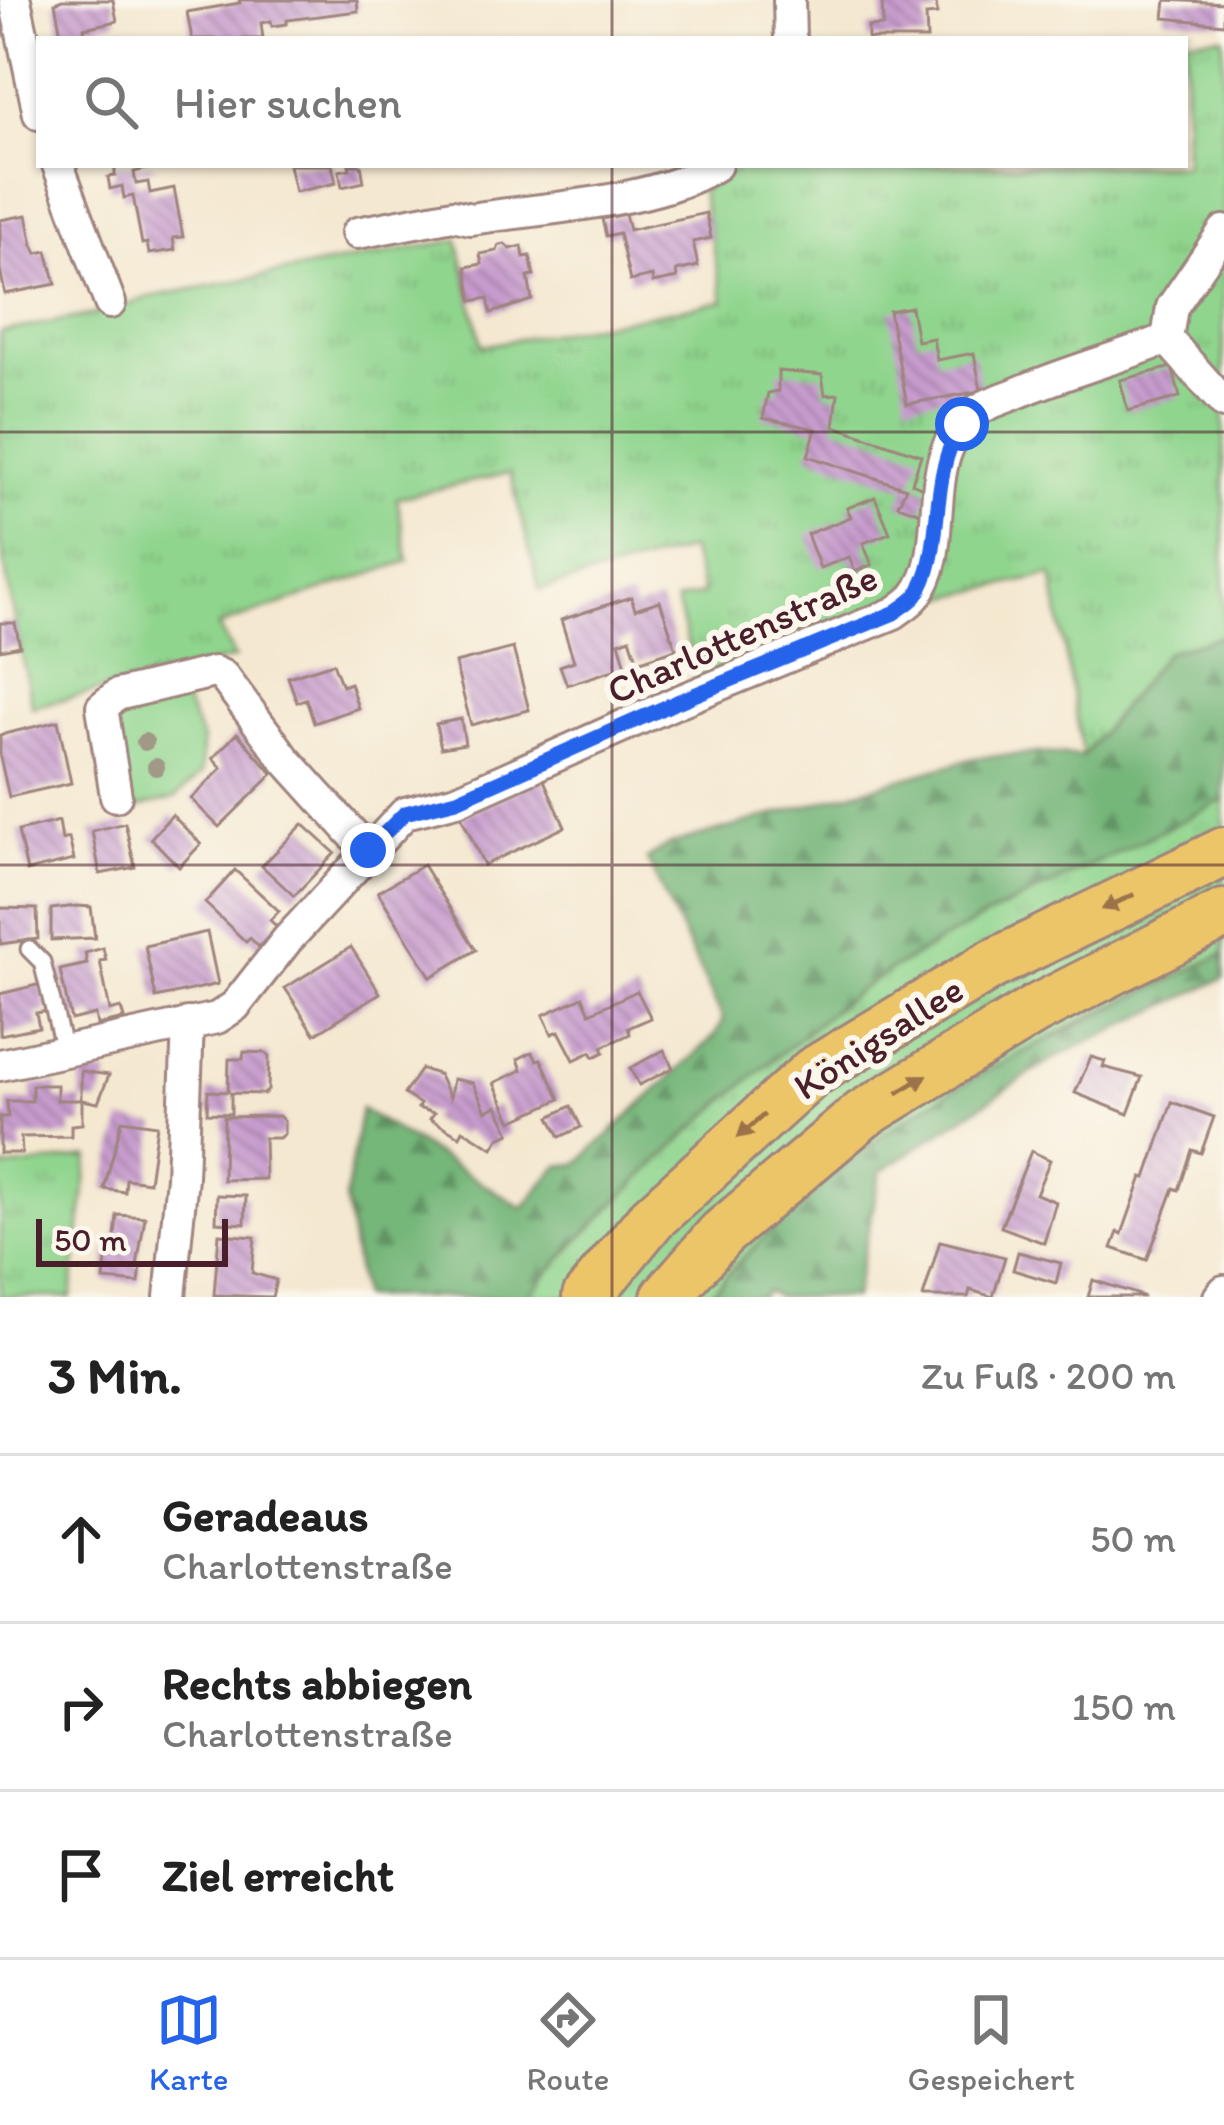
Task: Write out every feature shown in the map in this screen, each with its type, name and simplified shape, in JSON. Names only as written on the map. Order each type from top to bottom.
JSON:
[{"type":"main road","name":"Königsallee","points":[[586,1297],[651,1219],[813,1072],[991,965],[1224,852]]},
{"type":"main road","name":"Königsallee","points":[[666,1297],[721,1234],[862,1115],[1035,1010],[1224,914]]},
{"type":"street","points":[[15,0],[36,99]]},
{"type":"street","points":[[789,0],[790,36]]},
{"type":"street","points":[[59,168],[110,303]]},
{"type":"street","points":[[357,233],[453,215],[472,219],[650,191],[692,179],[711,168]]},
{"type":"street","points":[[1224,231],[1172,307],[1167,339],[1224,403]]},
{"type":"street","name":"Charlottenstraße","points":[[0,1065],[217,1018],[235,1006],[287,940],[405,813],[457,800],[894,613],[915,597],[925,576],[941,469],[950,441],[962,424],[978,410],[1036,385],[1167,339]]},
{"type":"street","points":[[116,796],[102,707],[118,694],[214,672],[223,676],[285,759],[368,850]]},
{"type":"street","points":[[170,1297],[182,1177],[188,1023]]},
{"type":"lane","points":[[29,949],[42,962],[64,1050]]},
{"type":"green space","points":[[1223,36],[1224,635],[1166,652],[1083,756],[1052,575],[938,599],[702,696],[676,601],[703,594],[690,549],[540,590],[510,473],[397,498],[408,561],[218,626],[235,658],[32,707],[0,542],[0,332],[95,314],[150,297],[458,240],[482,346],[724,301],[701,191],[737,168],[1188,168],[1188,39]]},
{"type":"green space","points":[[1224,635],[1224,799],[955,933],[859,990],[690,1131],[526,1297],[361,1297],[345,1199],[361,1109],[523,1208],[558,1166],[577,1164],[715,1036],[723,1019],[647,859],[669,845],[974,758],[1039,753],[1083,756],[1166,652]]},
{"type":"green space","points":[[181,693],[202,740],[201,774],[174,799],[130,810],[114,738],[115,717],[126,699]]},
{"type":"green space","points":[[1224,799],[1224,954],[1080,1021],[926,1106],[740,1260],[708,1297],[526,1297],[690,1131],[859,990],[955,933]]},
{"type":"green space","points":[[1224,954],[1224,978],[1051,1060],[881,1171],[854,1297],[777,1297],[766,1291],[761,1297],[708,1297],[812,1193],[901,1122],[1075,1026]]},
{"type":"green space","points":[[89,1157],[71,1297],[0,1297],[0,1169]]},
{"type":"building","points":[[113,0],[117,21],[84,28],[85,36],[61,36],[55,3]]},
{"type":"building","points":[[357,0],[358,11],[272,26],[271,21],[261,23],[263,36],[191,36],[187,12],[240,3]]},
{"type":"building","points":[[882,0],[936,0],[937,14],[926,15],[927,36],[868,36],[868,27],[883,26]]},
{"type":"building","points":[[1166,0],[1224,3],[1224,24],[1164,18]]},
{"type":"building","points":[[115,168],[150,168],[134,172],[136,184],[148,182],[150,193],[174,188],[183,237],[173,238],[175,250],[149,254],[147,243],[142,244],[133,196],[124,198],[122,186],[110,189],[108,177],[115,176]]},
{"type":"building","points":[[290,168],[333,168],[336,183],[295,192]]},
{"type":"building","points":[[362,168],[364,182],[342,187],[339,171]]},
{"type":"building","points":[[706,213],[711,238],[693,242],[698,266],[676,271],[677,278],[653,283],[652,276],[630,281],[619,233],[606,236],[602,219],[625,214],[629,230]]},
{"type":"building","points":[[27,215],[33,245],[37,253],[47,251],[56,284],[5,294],[0,220]]},
{"type":"building","points":[[505,244],[510,249],[522,246],[524,257],[530,256],[532,300],[491,313],[488,298],[472,301],[466,267],[482,264],[480,254]]},
{"type":"building","points":[[911,307],[917,341],[933,338],[937,360],[974,353],[981,391],[907,404],[889,311]]},
{"type":"building","points":[[1172,367],[1180,397],[1128,411],[1120,380]]},
{"type":"building","points":[[778,371],[822,375],[825,395],[838,394],[834,426],[921,455],[912,483],[929,491],[921,513],[898,505],[906,488],[808,456],[816,429],[763,418],[768,393],[778,391]]},
{"type":"building","points":[[875,497],[890,533],[863,543],[872,565],[855,572],[849,557],[820,568],[807,534],[851,517],[847,508]]},
{"type":"building","points":[[631,597],[635,609],[660,601],[676,649],[638,662],[630,638],[619,642],[626,666],[567,685],[560,666],[574,661],[561,620]]},
{"type":"building","points":[[0,623],[15,623],[20,646],[0,650]]},
{"type":"building","points":[[513,648],[529,710],[471,725],[455,663]]},
{"type":"building","points":[[333,663],[342,686],[350,683],[358,708],[314,723],[306,699],[297,702],[288,677]]},
{"type":"building","points":[[461,719],[465,744],[441,748],[436,724]]},
{"type":"building","points":[[58,721],[71,783],[9,797],[0,735]]},
{"type":"building","points":[[237,733],[273,774],[219,827],[191,799],[222,768],[213,758]]},
{"type":"building","points":[[543,778],[565,827],[484,865],[461,816]]},
{"type":"building","points":[[172,815],[201,844],[179,867],[151,838]]},
{"type":"building","points":[[59,821],[62,840],[69,838],[74,860],[27,871],[18,831]]},
{"type":"building","points":[[125,823],[135,867],[100,874],[92,831]]},
{"type":"building","points":[[303,824],[335,853],[294,896],[262,866]]},
{"type":"building","points":[[423,865],[476,950],[431,977],[378,892]]},
{"type":"building","points":[[235,870],[279,911],[270,920],[277,927],[259,947],[250,938],[246,942],[205,903]]},
{"type":"building","points":[[91,907],[95,938],[51,940],[51,909]]},
{"type":"building","points":[[0,908],[37,909],[38,939],[0,944]]},
{"type":"building","points":[[207,932],[218,984],[156,998],[145,946]]},
{"type":"building","points":[[351,947],[380,993],[315,1034],[285,988]]},
{"type":"building","points":[[103,948],[106,960],[100,961],[110,1011],[121,1008],[124,1019],[97,1025],[95,1014],[71,1020],[60,970],[87,964],[85,953]]},
{"type":"building","points":[[41,984],[47,1011],[36,1013],[39,1027],[0,1035],[0,994]]},
{"type":"building","points":[[637,991],[651,1018],[628,1028],[630,1034],[602,1047],[604,1052],[594,1057],[591,1052],[574,1060],[559,1031],[552,1034],[543,1015],[583,997],[590,1013]]},
{"type":"building","points":[[664,1050],[673,1068],[639,1085],[630,1068]]},
{"type":"building","points":[[244,1052],[269,1057],[268,1090],[264,1094],[231,1093],[231,1114],[207,1113],[208,1091],[228,1092],[229,1059],[243,1059]]},
{"type":"building","points":[[532,1052],[541,1059],[560,1099],[512,1121],[494,1083],[522,1070],[518,1059]]},
{"type":"building","points":[[1091,1057],[1105,1061],[1103,1067],[1142,1077],[1128,1114],[1075,1093]]},
{"type":"building","points":[[421,1069],[438,1074],[450,1098],[453,1079],[473,1083],[486,1111],[497,1106],[510,1133],[493,1148],[463,1130],[460,1136],[430,1119],[434,1113],[418,1108],[420,1104],[404,1094]]},
{"type":"building","points":[[81,1071],[109,1075],[98,1103],[82,1100],[82,1124],[71,1125],[71,1136],[21,1137],[22,1153],[0,1153],[0,1117],[8,1117],[7,1101],[32,1101],[32,1085],[57,1085],[57,1100],[81,1100]]},
{"type":"building","points":[[1172,1102],[1214,1117],[1201,1153],[1192,1150],[1179,1190],[1174,1188],[1147,1260],[1112,1248],[1118,1232],[1122,1234],[1142,1177],[1146,1178]]},
{"type":"building","points":[[571,1106],[581,1127],[560,1137],[550,1117]]},
{"type":"building","points":[[279,1116],[284,1134],[264,1138],[265,1179],[223,1180],[224,1117]]},
{"type":"building","points":[[122,1120],[157,1125],[149,1182],[126,1179],[125,1192],[104,1189]]},
{"type":"building","points":[[1031,1151],[1050,1160],[1036,1194],[1056,1202],[1044,1243],[1001,1227]]},
{"type":"building","points":[[217,1195],[246,1196],[245,1224],[216,1222]]},
{"type":"building","points":[[117,1215],[145,1217],[139,1283],[104,1280],[107,1248],[114,1249]]},
{"type":"building","points":[[219,1234],[255,1237],[252,1273],[276,1280],[272,1297],[214,1295]]},
{"type":"building","points":[[940,1241],[1005,1257],[993,1297],[970,1290],[968,1297],[923,1297]]},
{"type":"building","points":[[1018,1252],[1061,1263],[1056,1283],[1013,1270]]},
{"type":"building","points":[[1093,1280],[1143,1296],[1143,1297],[1088,1297]]},
{"type":"route","points":[[368,850],[405,813],[457,800],[894,613],[915,597],[925,576],[941,469],[950,441],[962,424]]}]
